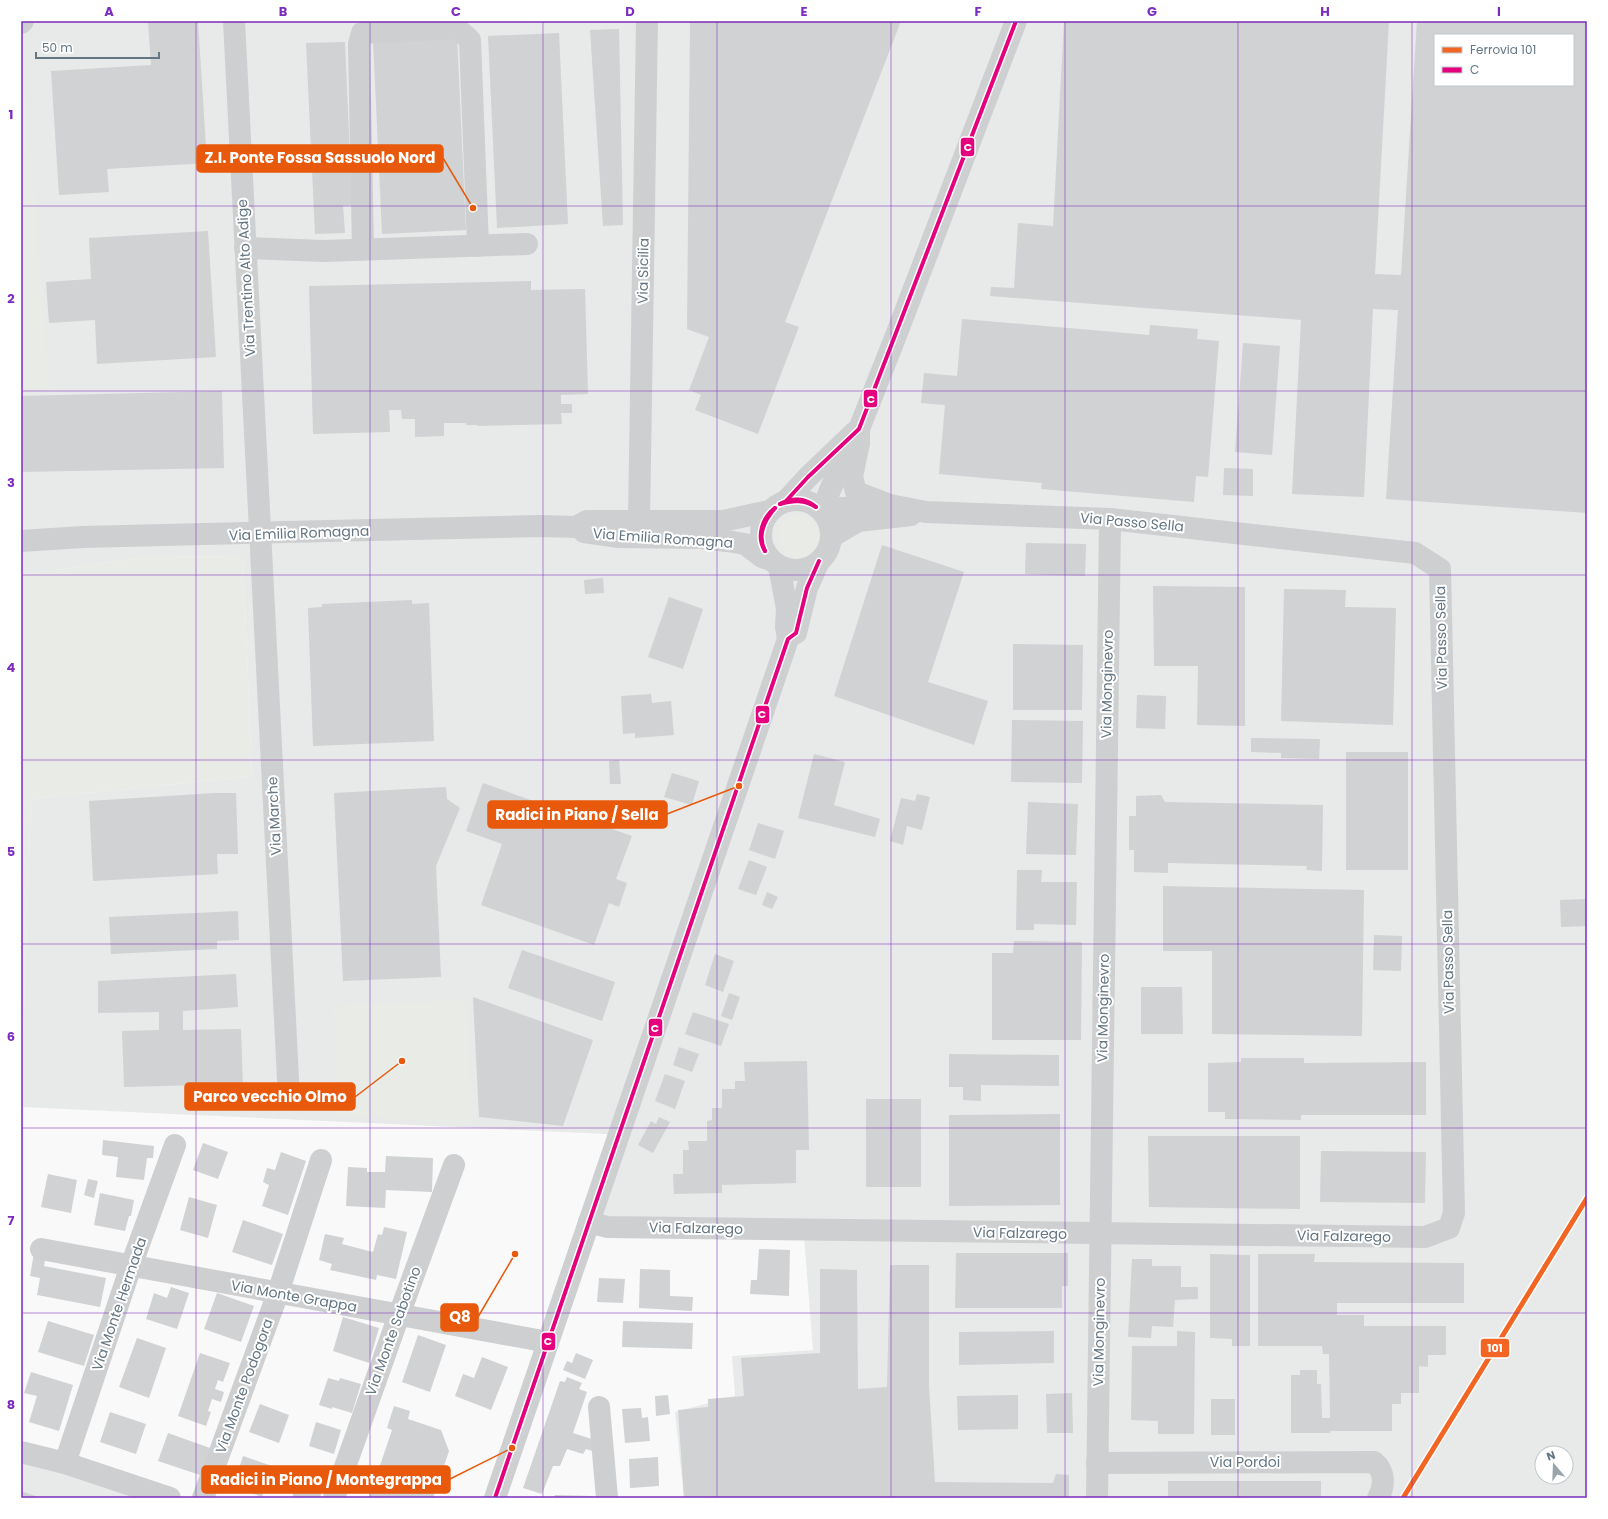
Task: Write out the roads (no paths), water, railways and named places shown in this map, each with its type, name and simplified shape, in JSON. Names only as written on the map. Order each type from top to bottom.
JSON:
[{"type":"street","name":"Via Trentino Alto Adige","points":[[234,21],[259,534]]},
{"type":"street","name":"Via Sicilia","points":[[640,521],[647,21]]},
{"type":"street","points":[[824,513],[830,490],[839,470],[859,436],[1016,21]]},
{"type":"street","points":[[364,249],[360,44],[362,33],[457,28],[470,40],[478,246]]},
{"type":"street","points":[[245,248],[324,251],[527,244]]},
{"type":"street","points":[[778,506],[803,500],[811,503],[824,513],[831,529],[829,547],[825,555],[810,567],[799,570],[789,569],[775,563],[765,552],[761,542],[761,531],[764,520],[778,506],[808,477],[859,436]]},
{"type":"street","name":"Via Passo Sella","points":[[859,436],[852,477],[856,492],[890,505],[926,512],[1110,519],[1415,553],[1440,569],[1454,1213],[1449,1228]]},
{"type":"street","name":"Via Passo Sella","points":[[824,513],[840,508],[876,508],[890,505]]},
{"type":"street","name":"Via Emilia Romagna","points":[[21,541],[458,528],[576,527],[587,521],[723,521],[778,506]]},
{"type":"street","name":"Via Passo Sella","points":[[831,538],[858,522],[926,512]]},
{"type":"street","name":"Via Monginevro","points":[[1097,1498],[1110,519]]},
{"type":"street","name":"Via Emilia Romagna","points":[[576,527],[585,534],[619,537],[681,537],[745,544],[762,557],[775,563]]},
{"type":"street","name":"Via Marche","points":[[259,534],[289,1098]]},
{"type":"street","points":[[788,639],[796,633],[807,588],[819,561]]},
{"type":"street","points":[[495,1498],[788,639],[786,627],[786,608],[775,563]]},
{"type":"street","name":"Via Monte Hermada","points":[[65,1463],[131,1266],[176,1146]]},
{"type":"street","name":"Via Monte Podogora","points":[[203,1498],[278,1293],[321,1160]]},
{"type":"street","name":"Via Monte Sabotino","points":[[334,1498],[454,1165]]},
{"type":"street","name":"Via Falzarego","points":[[589,1222],[607,1227],[1425,1237],[1449,1228]]},
{"type":"street","name":"Via Monte Grappa","points":[[41,1249],[548,1342]]},
{"type":"street","points":[[599,1407],[607,1498]]},
{"type":"street","points":[[21,1452],[65,1463],[170,1498]]},
{"type":"street","name":"Via Pordoi","points":[[1098,1463],[1374,1462],[1381,1468],[1380,1488]]},
{"type":"rail line","name":"101","points":[[1403,1498],[1587,1198]]},
{"type":"place","name":"Z.I. Ponte Fossa Sassuolo Nord","points":[[473,208]]},
{"type":"place","name":"Radici in Piano / Sella","points":[[739,786]]},
{"type":"place","name":"Parco vecchio Olmo","points":[[402,1061]]},
{"type":"place","name":"Q8","points":[[515,1254]]},
{"type":"place","name":"Radici in Piano / Montegrappa","points":[[512,1448]]}]
